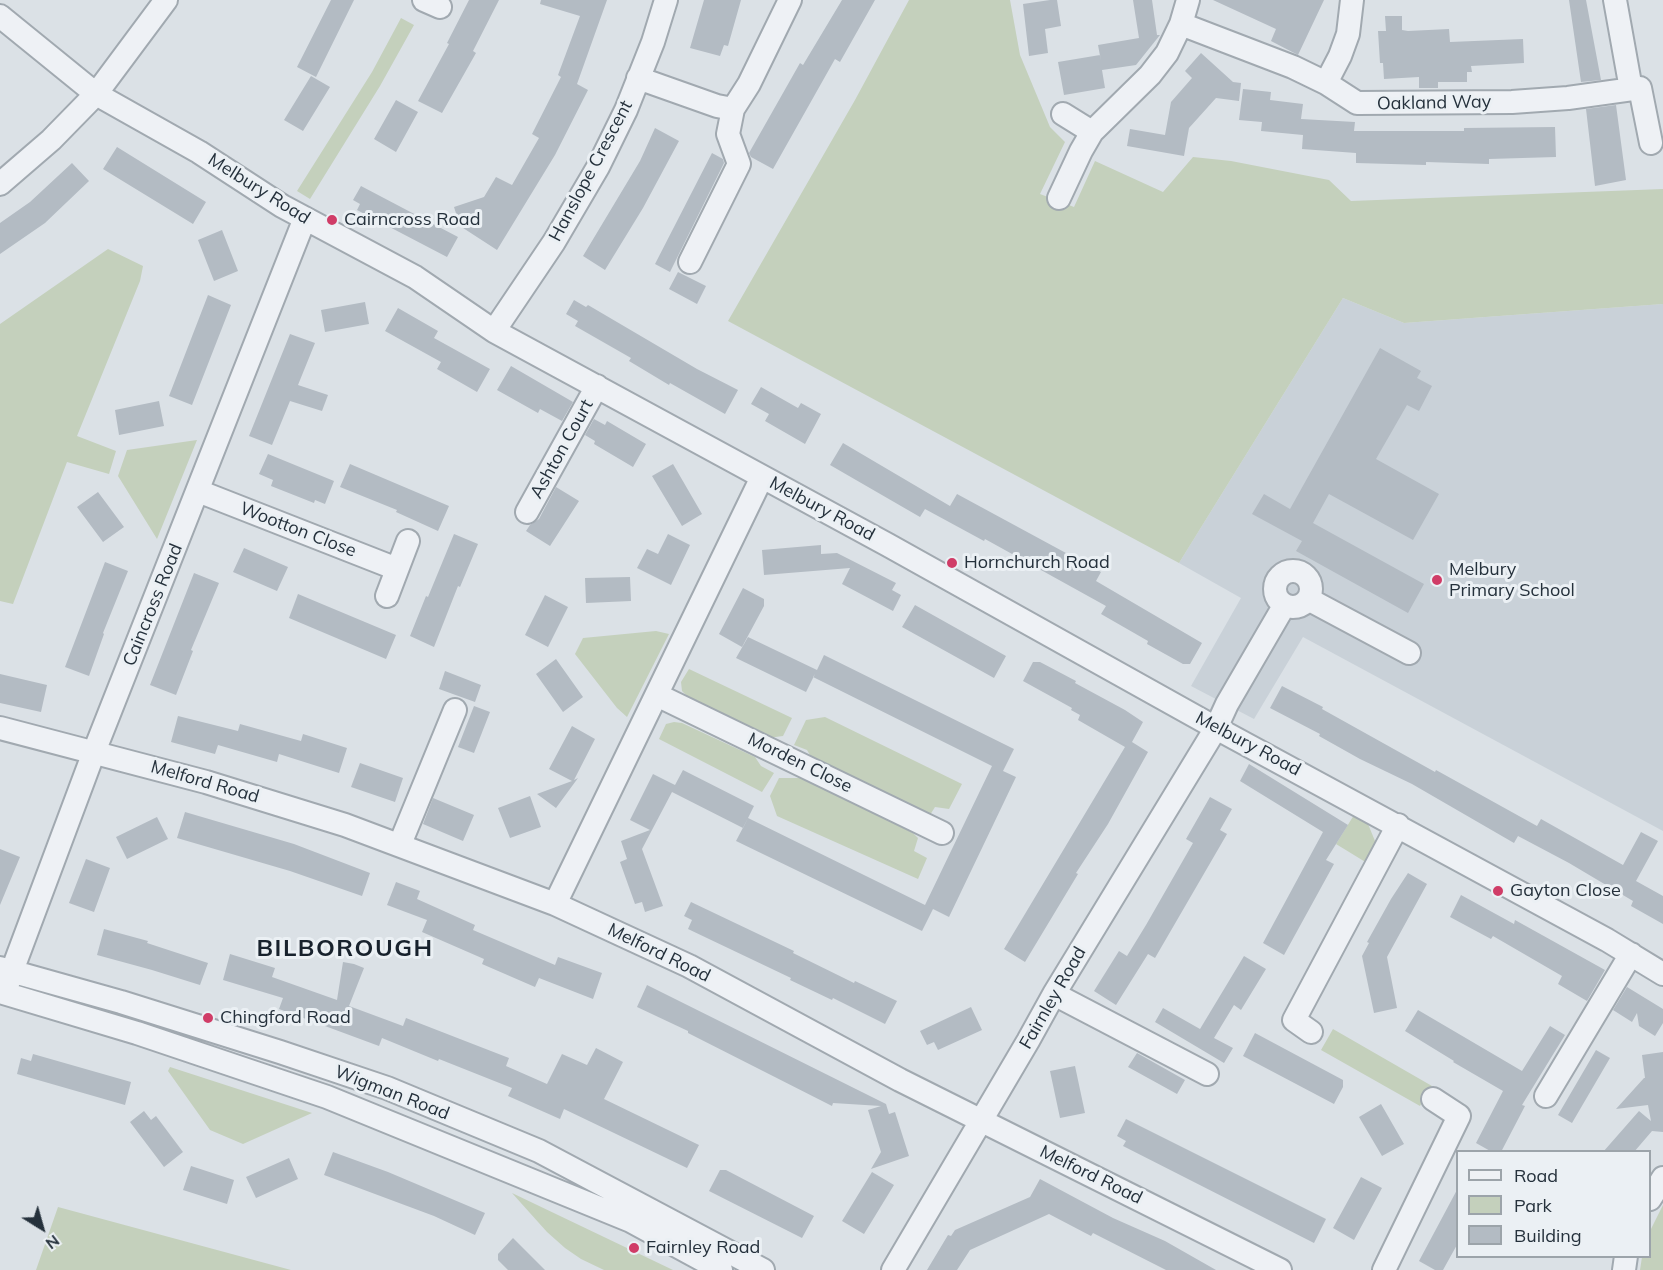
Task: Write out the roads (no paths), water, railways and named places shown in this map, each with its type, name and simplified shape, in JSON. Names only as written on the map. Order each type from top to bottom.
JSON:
[{"type":"street","points":[[0,184],[51,140],[96,94],[166,0]]},
{"type":"street","name":"Hanslope Crescent","points":[[494,331],[554,242],[626,110],[653,42],[666,0]]},
{"type":"street","points":[[690,262],[739,164],[728,134],[733,109],[749,84],[790,0]]},
{"type":"street","points":[[1059,198],[1092,132],[1150,75],[1167,53],[1181,24],[1188,0]]},
{"type":"street","points":[[1326,83],[1348,34],[1352,0]]},
{"type":"street","points":[[1615,0],[1631,89],[1640,88],[1651,143]]},
{"type":"street","name":"Melbury Road","points":[[0,16],[96,94],[199,152],[305,218],[415,277],[494,331],[1216,728],[1398,825],[1663,974]]},
{"type":"street","name":"Oakland Way","points":[[1181,24],[1293,67],[1326,83],[1357,103],[1371,105],[1512,102],[1568,98],[1631,89]]},
{"type":"street","points":[[638,78],[717,106],[733,109]]},
{"type":"street","points":[[1063,114],[1092,132]]},
{"type":"street","name":"Caincross Road","points":[[3,993],[6,969],[305,218]]},
{"type":"street","name":"Ashton Court","points":[[527,512],[597,386]]},
{"type":"street","points":[[555,904],[762,477]]},
{"type":"street","name":"Wootton Close","points":[[198,491],[397,569]]},
{"type":"street","points":[[387,596],[408,541]]},
{"type":"street","points":[[1294,571],[1303,574],[1309,581],[1311,590],[1308,599],[1301,605],[1284,606],[1276,597],[1275,587],[1278,579],[1285,573],[1294,571]]},
{"type":"street","points":[[1308,599],[1409,653]]},
{"type":"street","name":"Fairnley Road","points":[[893,1270],[1054,994],[1216,728],[1284,606]]},
{"type":"street","name":"Morden Close","points":[[657,694],[942,833]]},
{"type":"street","points":[[400,844],[455,710]]},
{"type":"street","name":"Melford Road","points":[[0,728],[262,798],[400,844],[555,904],[689,966],[900,1080],[1280,1270]]},
{"type":"street","points":[[1311,1032],[1294,1020],[1398,825]]},
{"type":"street","points":[[1546,1096],[1630,954]]},
{"type":"street","name":"Wigman Road","points":[[6,969],[268,1048],[398,1092],[539,1151],[763,1270]]},
{"type":"street","name":"Wigman Road","points":[[3,993],[137,1033],[327,1097],[631,1221],[721,1270]]},
{"type":"street","points":[[1054,994],[1208,1074]]},
{"type":"street","points":[[1384,1270],[1459,1116],[1432,1099]]},
{"type":"street","points":[[1651,1197],[1663,1178]]},
{"type":"place","name":"Cairncross Road","points":[[332,220]]},
{"type":"place","name":"Hornchurch Road","points":[[952,563]]},
{"type":"place","name":"Melbury Primary School","points":[[1437,580]]},
{"type":"place","name":"Gayton Close","points":[[1498,891]]},
{"type":"place","name":"Chingford Road","points":[[208,1018]]},
{"type":"place","name":"Fairnley Road","points":[[634,1248]]},
{"type":"district","name":"BILBOROUGH","points":[[345,949]]}]
